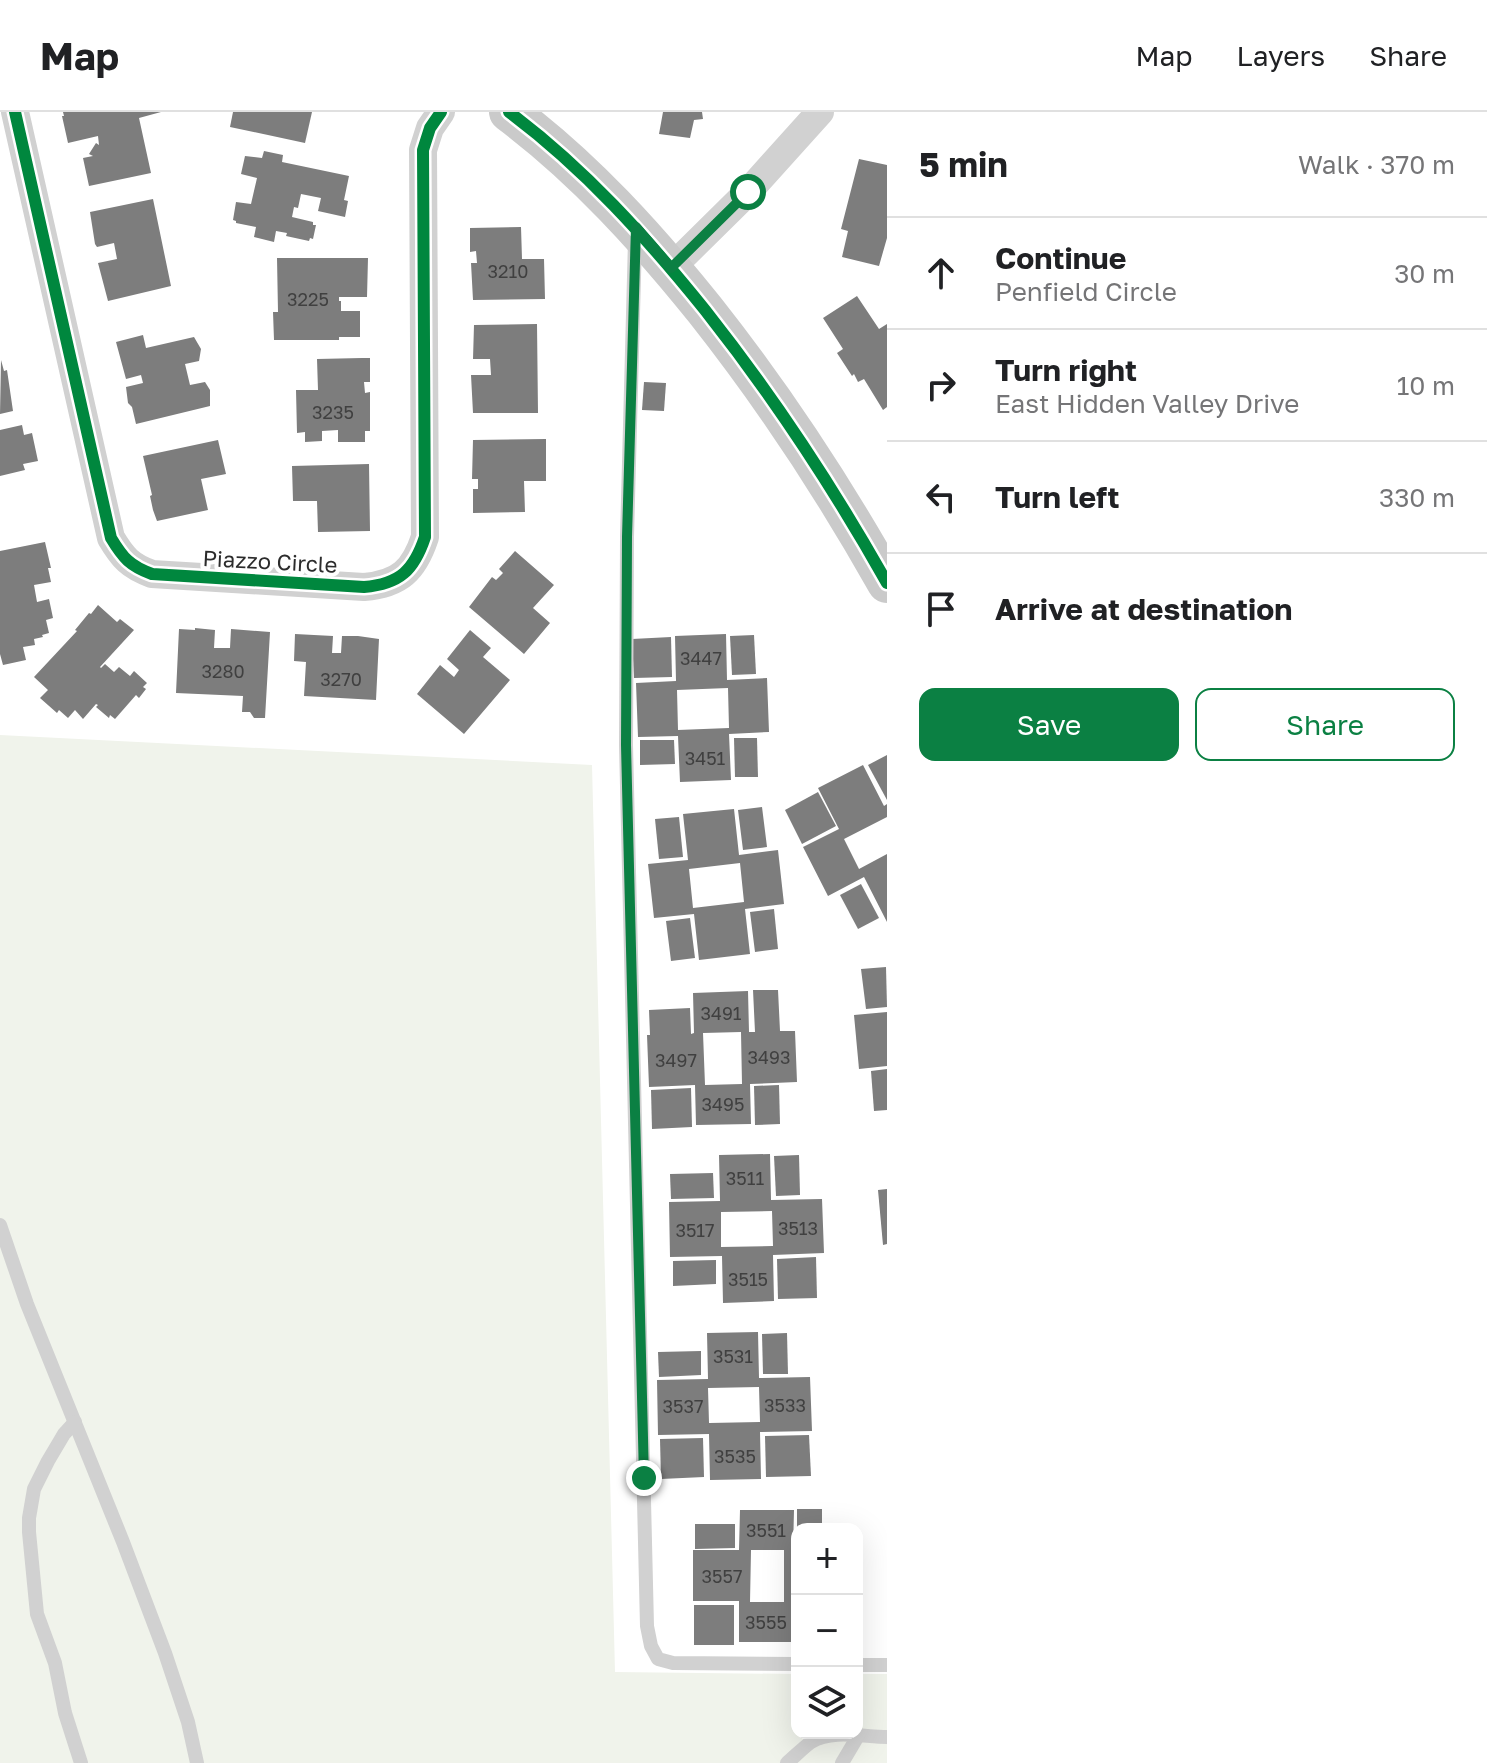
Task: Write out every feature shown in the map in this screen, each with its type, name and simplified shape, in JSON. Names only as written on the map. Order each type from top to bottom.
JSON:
[{"type":"street","name":"Piazzo Circle","points":[[15,112],[111,538],[120,554],[134,567],[152,574],[364,587],[393,581],[408,570],[419,556],[425,537],[423,150],[430,128],[441,112]]},
{"type":"street","points":[[509,112],[577,169],[636,227],[741,355],[802,443],[887,583]]},
{"type":"street","points":[[671,268],[748,192],[820,112]]},
{"type":"lane","points":[[636,227],[627,537],[626,745],[647,1626],[651,1646],[658,1659],[673,1663],[791,1664]]},
{"type":"lane","points":[[0,1225],[27,1304],[165,1653],[188,1722],[197,1763]]},
{"type":"lane","points":[[75,1422],[64,1434],[34,1489],[29,1532],[37,1614],[55,1663],[65,1713],[81,1763]]},
{"type":"lane","points":[[863,1665],[887,1665]]},
{"type":"lane","points":[[863,1736],[887,1737]]},
{"type":"lane","points":[[787,1763],[819,1739]]},
{"type":"lane","points":[[842,1763],[856,1739]]},
{"type":"shaded area","points":[[0,735],[592,765],[615,1672],[791,1674],[791,1739],[863,1739],[863,1674],[887,1674],[887,1763],[0,1763]]},
{"type":"building","points":[[63,112],[161,112],[139,118],[151,173],[89,186],[83,158],[93,156],[89,154],[96,143],[99,145],[98,136],[68,143]]},
{"type":"building","points":[[233,112],[312,112],[305,143],[230,127]]},
{"type":"building","points":[[663,112],[702,112],[703,119],[694,120],[690,138],[659,134]]},
{"type":"building","points":[[264,151],[283,155],[282,162],[349,176],[344,200],[348,201],[345,217],[318,211],[321,198],[301,194],[292,217],[316,225],[313,239],[309,241],[276,231],[274,242],[254,237],[256,227],[236,223],[233,220],[236,202],[251,204],[257,178],[241,174],[245,156],[262,158]]},
{"type":"building","points":[[859,159],[887,165],[887,238],[879,266],[842,257],[848,231],[841,229]]},
{"type":"building","points":[[153,199],[171,286],[108,301],[98,263],[117,259],[114,243],[97,247],[90,212]]},
{"type":"building","points":[[521,227],[522,259],[544,259],[545,299],[473,300],[471,263],[477,263],[476,251],[470,252],[470,228]]},
{"type":"building","points":[[277,258],[368,258],[367,297],[339,297],[341,311],[360,311],[360,337],[274,340],[273,312],[278,312]]},
{"type":"building","points":[[857,296],[879,329],[887,324],[887,407],[883,410],[864,379],[858,382],[837,353],[843,349],[823,318]]},
{"type":"building","points":[[537,324],[538,413],[473,413],[471,375],[491,375],[490,359],[473,359],[474,325]]},
{"type":"building","points":[[143,335],[146,348],[194,337],[201,349],[199,361],[185,364],[190,385],[205,382],[210,390],[210,406],[136,424],[126,387],[143,383],[141,375],[126,379],[116,342]]},
{"type":"building","points":[[370,358],[370,382],[364,382],[365,393],[370,392],[370,431],[365,431],[365,442],[338,442],[338,430],[322,431],[322,441],[305,442],[305,432],[297,433],[296,390],[318,390],[317,359]]},
{"type":"building","points":[[1,360],[4,371],[7,370],[13,411],[0,414]]},
{"type":"building","points":[[644,382],[666,383],[664,411],[642,410]]},
{"type":"building","points":[[22,425],[24,435],[32,433],[38,461],[23,464],[25,470],[0,476],[0,430]]},
{"type":"building","points":[[546,439],[546,481],[524,481],[525,512],[473,513],[473,489],[478,489],[478,479],[472,479],[473,440]]},
{"type":"building","points":[[218,440],[226,474],[201,479],[208,510],[157,521],[143,456]]},
{"type":"building","points":[[369,464],[370,531],[318,532],[317,501],[293,501],[292,466]]},
{"type":"building","points":[[45,542],[51,582],[34,585],[37,602],[49,599],[53,618],[46,620],[49,633],[34,639],[35,645],[23,647],[26,660],[3,665],[0,654],[0,551]]},
{"type":"building","points":[[515,551],[554,585],[533,608],[550,623],[524,654],[469,607],[492,577],[496,580],[503,573],[499,569]]},
{"type":"building","points":[[98,605],[117,622],[120,619],[134,630],[100,667],[105,664],[114,672],[119,667],[130,676],[134,671],[147,683],[143,687],[146,689],[139,698],[136,695],[115,719],[110,715],[109,718],[96,704],[83,719],[75,710],[68,718],[40,698],[48,690],[34,677]]},
{"type":"building","points":[[179,629],[215,630],[214,648],[230,648],[231,629],[270,632],[265,718],[254,718],[250,712],[242,712],[243,696],[176,693]]},
{"type":"building","points":[[470,630],[491,648],[483,657],[510,680],[464,734],[417,694],[440,665],[454,677],[459,670],[447,659]]},
{"type":"building","points":[[295,634],[333,636],[332,653],[341,653],[342,636],[379,639],[376,700],[304,696],[306,662],[294,661]]},
{"type":"building","points":[[726,634],[727,680],[767,678],[769,732],[729,734],[731,780],[680,782],[678,736],[638,737],[636,683],[676,681],[675,636]],"holes":[[[728,688],[729,728],[678,730],[677,690]]]},
{"type":"building","points":[[754,635],[756,674],[732,675],[730,636]]},
{"type":"building","points":[[671,637],[672,677],[634,678],[632,639]]},
{"type":"building","points":[[734,738],[757,738],[758,777],[735,777]]},
{"type":"building","points":[[640,740],[674,740],[675,764],[640,765]]},
{"type":"building","points":[[887,755],[887,800],[868,765]]},
{"type":"building","points":[[863,765],[884,806],[887,804],[887,817],[844,839],[859,869],[887,854],[887,922],[864,877],[828,896],[803,847],[839,829],[818,788]]},
{"type":"building","points":[[818,792],[836,826],[802,844],[785,810]]},
{"type":"building","points":[[762,807],[767,847],[743,850],[738,810]]},
{"type":"building","points":[[734,809],[739,855],[778,850],[784,904],[745,909],[750,954],[699,960],[694,914],[654,918],[648,864],[688,860],[683,814]],"holes":[[[740,863],[744,902],[693,908],[689,869]]]},
{"type":"building","points":[[679,817],[683,857],[659,859],[655,819]]},
{"type":"building","points":[[861,884],[879,918],[858,929],[840,895]]},
{"type":"building","points":[[774,909],[778,949],[755,952],[750,912]]},
{"type":"building","points":[[690,918],[695,958],[671,961],[666,921]]},
{"type":"building","points":[[886,967],[887,1007],[866,1009],[861,969]]},
{"type":"building","points":[[753,990],[778,990],[780,1031],[795,1031],[797,1082],[750,1084],[751,1124],[696,1125],[695,1085],[649,1087],[649,1010],[690,1008],[691,1034],[694,1033],[693,993],[748,991],[749,1032],[755,1032]],"holes":[[[741,1032],[742,1084],[705,1085],[703,1033]]]},
{"type":"building","points":[[887,1012],[887,1066],[859,1069],[854,1015]]},
{"type":"building","points":[[887,1069],[887,1110],[874,1111],[871,1071]]},
{"type":"building","points":[[779,1085],[780,1124],[755,1125],[754,1086]]},
{"type":"building","points":[[691,1088],[692,1127],[652,1129],[651,1090]]},
{"type":"building","points":[[770,1154],[771,1200],[822,1199],[824,1253],[773,1255],[774,1301],[723,1303],[722,1256],[670,1257],[669,1202],[720,1201],[719,1155]],"holes":[[[772,1211],[773,1246],[721,1247],[721,1212]]]},
{"type":"building","points":[[799,1155],[800,1195],[776,1196],[774,1156]]},
{"type":"building","points":[[713,1173],[714,1198],[671,1199],[670,1174]]},
{"type":"building","points":[[887,1189],[887,1244],[883,1245],[878,1190]]},
{"type":"building","points":[[816,1257],[817,1298],[778,1299],[777,1259]]},
{"type":"building","points":[[716,1260],[716,1284],[673,1286],[673,1261]]},
{"type":"building","points":[[758,1332],[759,1378],[810,1377],[812,1431],[760,1432],[761,1479],[710,1480],[709,1434],[658,1435],[657,1380],[708,1379],[707,1333]],"holes":[[[759,1387],[760,1422],[709,1423],[708,1388]]]},
{"type":"building","points":[[787,1333],[788,1374],[763,1374],[762,1334]]},
{"type":"building","points":[[701,1351],[701,1375],[659,1377],[658,1352]]},
{"type":"building","points":[[809,1435],[811,1476],[766,1477],[765,1436]]},
{"type":"building","points":[[703,1438],[704,1477],[661,1479],[660,1439]]},
{"type":"building","points":[[797,1509],[822,1509],[822,1523],[797,1523]]},
{"type":"building","points":[[740,1510],[794,1510],[794,1523],[791,1523],[791,1642],[739,1642],[739,1601],[693,1601],[693,1550],[739,1550]],"holes":[[[751,1550],[784,1550],[784,1602],[750,1602]]]},
{"type":"building","points":[[695,1524],[735,1524],[735,1548],[695,1549]]},
{"type":"building","points":[[694,1605],[734,1605],[734,1645],[694,1645]]},
{"type":"cycle path","points":[[15,112],[111,538],[119,551],[138,568],[152,574],[364,587],[387,583],[404,573],[416,558],[425,537],[423,150],[430,128],[441,112]]},
{"type":"cycle path","points":[[509,112],[589,180],[705,310],[755,375],[801,443],[887,583]]},
{"type":"route","points":[[644,1478],[626,745],[627,537],[636,227],[671,268],[748,192]]}]
